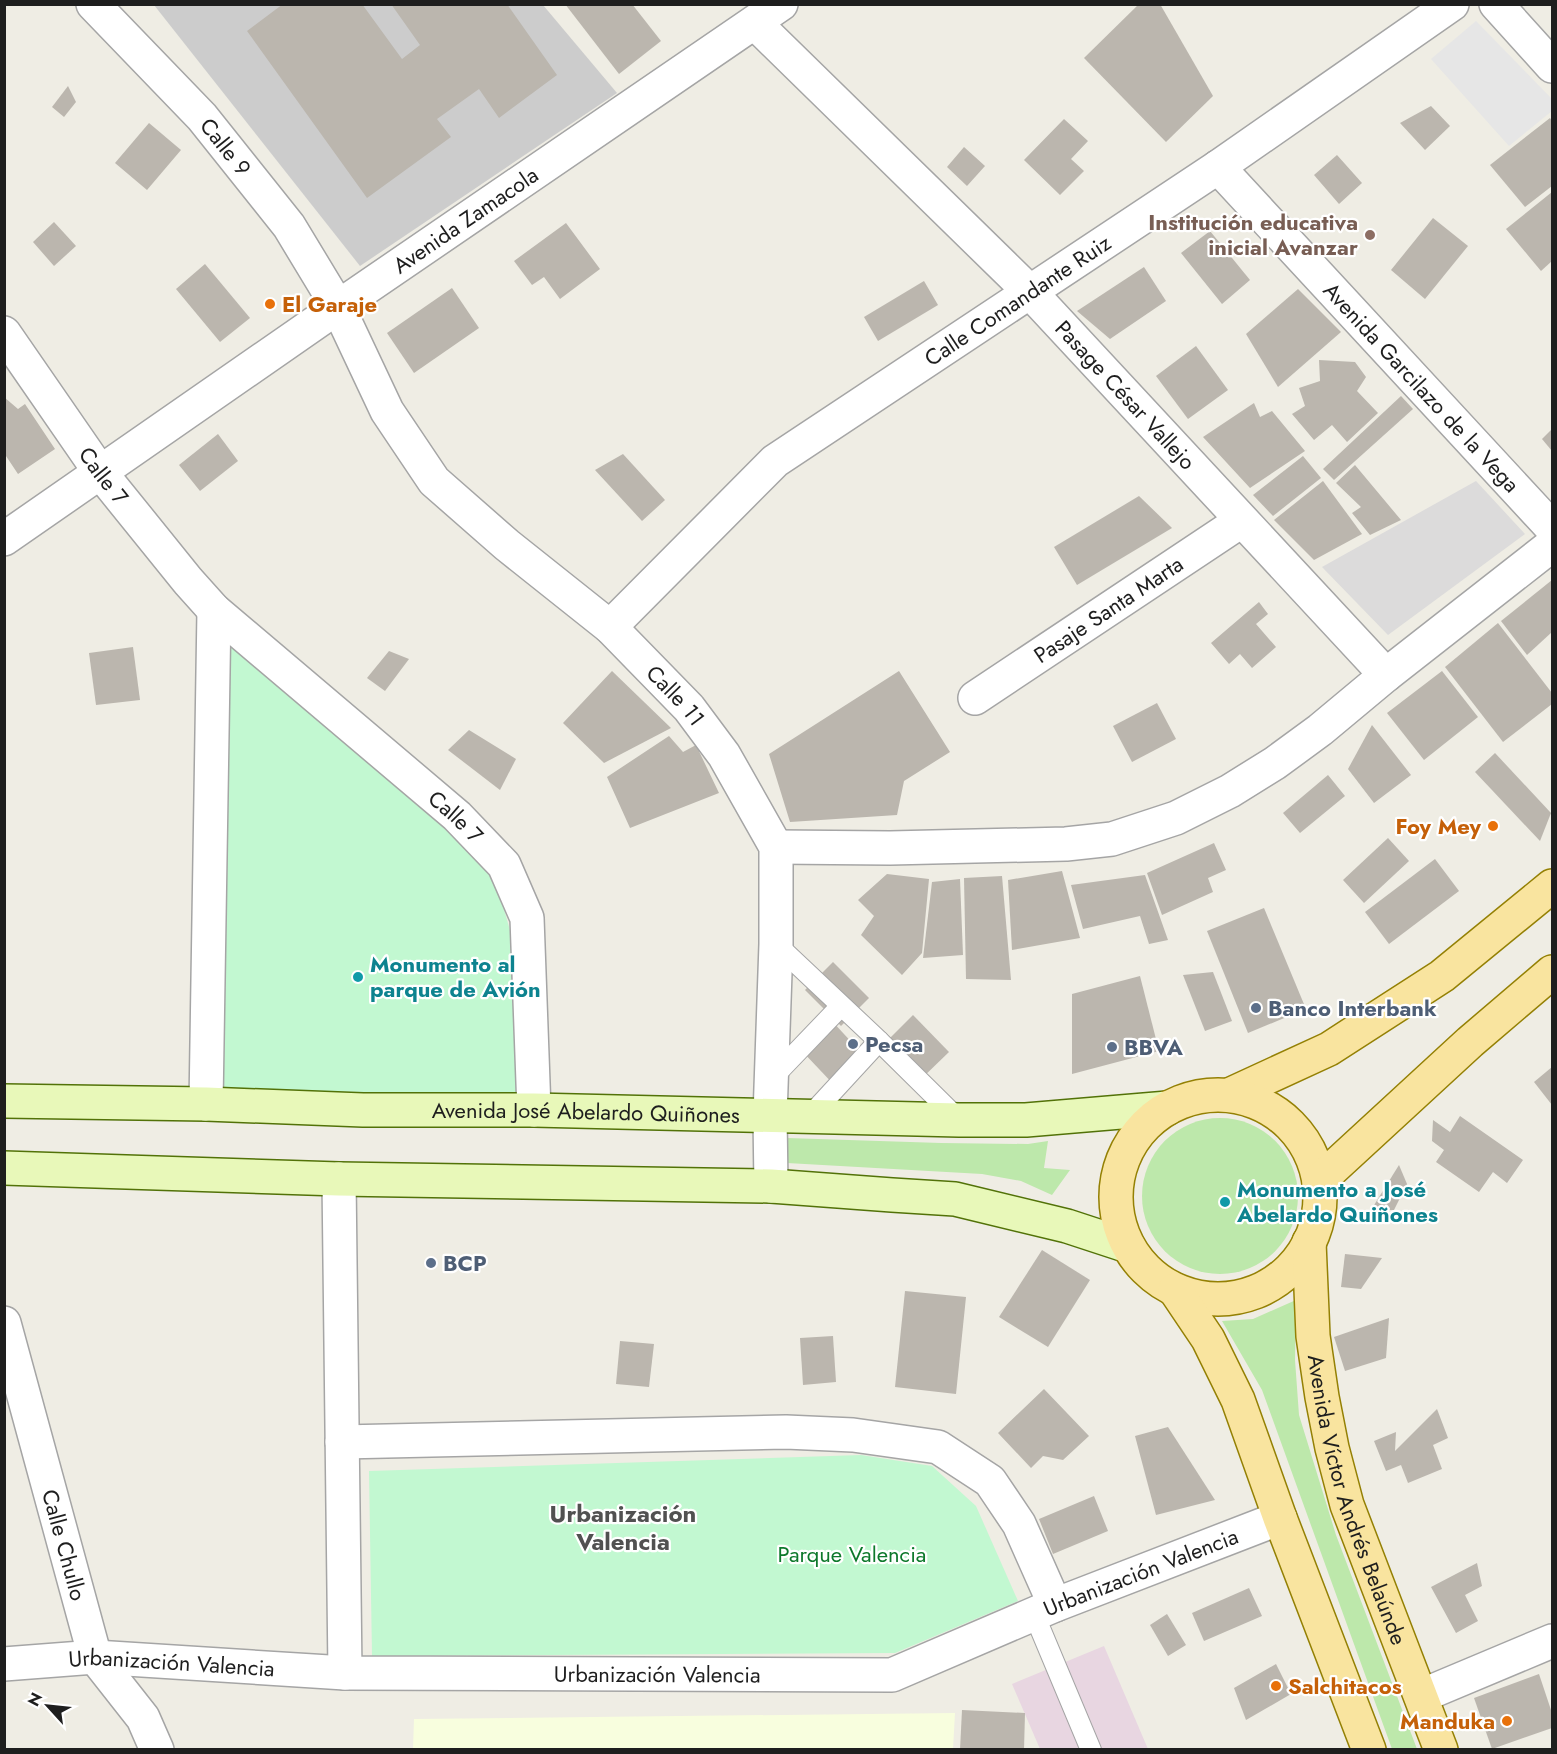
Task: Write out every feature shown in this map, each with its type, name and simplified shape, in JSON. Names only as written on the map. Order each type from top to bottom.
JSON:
[{"type":"main road","points":[[1229,1095],[1329,1049],[1442,976],[1552,886]]},
{"type":"main road","points":[[1319,1180],[1470,1042],[1552,972]]},
{"type":"main road","points":[[1208,1095],[1229,1095],[1253,1101],[1275,1113],[1295,1129],[1314,1162],[1319,1180],[1320,1202],[1317,1222],[1310,1242],[1292,1268],[1266,1287],[1237,1297],[1205,1299],[1175,1290],[1157,1279],[1140,1264],[1128,1245],[1119,1221],[1116,1195],[1120,1169],[1131,1145],[1147,1124],[1168,1108],[1187,1100],[1208,1095]]},
{"type":"main road","name":"Avenida José Abelardo Quiñones","points":[[4,1101],[206,1104],[363,1110],[534,1110],[959,1120],[1026,1120],[1168,1108]]},
{"type":"main road","points":[[4,1168],[339,1179],[771,1186],[955,1199],[1067,1226],[1128,1245]]},
{"type":"main road","name":"Avenida Víctor Andrés Belaúnde","points":[[1310,1242],[1313,1336],[1332,1448],[1347,1505],[1441,1749]]},
{"type":"main road","points":[[1175,1290],[1208,1339],[1238,1400],[1280,1518],[1369,1749]]},
{"type":"street","name":"Calle 9","points":[[93,4],[202,117],[289,226],[338,307]]},
{"type":"street","name":"Calle Comandante Ruiz","points":[[610,627],[776,461],[1218,167],[1452,4]]},
{"type":"street","points":[[1496,4],[1552,66]]},
{"type":"street","name":"Avenida Zamacola","points":[[4,539],[338,307],[768,14]]},
{"type":"street","name":"Pasage César Vallejo","points":[[768,14],[1386,675]]},
{"type":"street","name":"Avenida Garcilazo de la Vega","points":[[1218,167],[1552,528]]},
{"type":"street","name":"Calle 11","points":[[338,307],[387,411],[434,481],[507,545],[610,627],[689,708],[724,755],[776,847],[776,944],[770,1116],[771,1186]]},
{"type":"street","name":"Calle 7","points":[[4,333],[100,472],[188,582],[214,610],[457,816],[504,865],[527,918],[534,1110]]},
{"type":"street","name":"Pasaje Santa Marta","points":[[975,698],[1241,521]]},
{"type":"street","points":[[776,847],[1066,844],[1112,839],[1176,818],[1275,763],[1320,730],[1386,675],[1552,545]]},
{"type":"street","points":[[206,1104],[214,610]]},
{"type":"street","points":[[339,1179],[345,1673]]},
{"type":"street","name":"Calle Chullo","points":[[4,1323],[95,1657],[143,1718],[157,1749]]},
{"type":"street","points":[[342,1442],[786,1432],[853,1435],[938,1447],[990,1481],[1019,1524],[1045,1610]]},
{"type":"street","name":"Urbanización Valencia","points":[[4,1664],[95,1657],[345,1673],[892,1675],[1045,1610],[1280,1518]]},
{"type":"street","points":[[1421,1696],[1552,1641]]},
{"type":"lane","points":[[776,944],[959,1120]]},
{"type":"lane","points":[[771,1079],[841,1006]]},
{"type":"lane","points":[[809,1117],[879,1041]]},
{"type":"lane","points":[[1045,1610],[1091,1749]]},
{"type":"shaded area","points":[[154,5],[543,5],[617,93],[360,266]]},
{"type":"shaded area","points":[[1476,21],[1552,99],[1552,111],[1509,146],[1431,59]]},
{"type":"shaded area","points":[[1476,481],[1525,534],[1388,635],[1322,567]]},
{"type":"shaded area","points":[[1104,1646],[1148,1749],[1040,1749],[1012,1684]]},
{"type":"shaded area","points":[[955,1713],[953,1749],[413,1749],[414,1719]]},
{"type":"green space","points":[[228,640],[473,852],[496,881],[511,934],[517,1094],[223,1090]]},
{"type":"green space","points":[[1220,1118],[1250,1124],[1275,1141],[1292,1166],[1298,1196],[1292,1226],[1275,1251],[1250,1268],[1220,1274],[1190,1268],[1165,1251],[1148,1226],[1142,1196],[1148,1166],[1165,1141],[1190,1124]]},
{"type":"green space","points":[[787,1138],[1028,1144],[1048,1141],[1044,1168],[1070,1170],[1052,1195],[1021,1181],[982,1174],[787,1163]]},
{"type":"green space","points":[[1296,1300],[1295,1360],[1299,1415],[1336,1535],[1417,1749],[1392,1749],[1262,1390],[1222,1321],[1253,1319]]},
{"type":"green space","name":"Parque Valencia","points":[[861,1455],[932,1466],[976,1506],[1018,1601],[895,1653],[372,1656],[369,1471]]},
{"type":"building","points":[[283,4],[362,4],[402,59],[420,45],[391,4],[507,4],[557,75],[499,118],[479,89],[437,119],[451,137],[367,198],[247,31]]},
{"type":"building","points":[[565,4],[632,4],[661,41],[619,74]]},
{"type":"building","points":[[1139,4],[1160,4],[1213,96],[1166,142],[1084,58]]},
{"type":"building","points":[[68,86],[76,102],[64,117],[52,107]]},
{"type":"building","points":[[1431,106],[1450,126],[1425,150],[1400,123]]},
{"type":"building","points":[[1550,118],[1552,121],[1552,186],[1525,207],[1490,165]]},
{"type":"building","points":[[1064,119],[1088,141],[1071,159],[1084,171],[1060,195],[1024,160]]},
{"type":"building","points":[[149,123],[181,150],[147,190],[115,163]]},
{"type":"building","points":[[964,147],[985,166],[967,186],[947,167]]},
{"type":"building","points":[[1337,155],[1362,183],[1339,204],[1314,175]]},
{"type":"building","points":[[1552,192],[1552,261],[1541,271],[1506,229]]},
{"type":"building","points":[[1433,218],[1468,246],[1425,299],[1391,270]]},
{"type":"building","points":[[54,222],[76,246],[54,266],[33,242]]},
{"type":"building","points":[[566,223],[600,269],[560,299],[544,277],[532,285],[514,261]]},
{"type":"building","points":[[1210,231],[1250,280],[1222,304],[1181,253]]},
{"type":"building","points":[[205,264],[250,318],[220,342],[176,289]]},
{"type":"building","points":[[1144,267],[1166,301],[1110,339],[1077,311]]},
{"type":"building","points":[[924,281],[938,305],[878,341],[864,317]]},
{"type":"building","points":[[452,288],[479,328],[414,373],[387,333]]},
{"type":"building","points":[[1298,289],[1341,332],[1278,387],[1246,334]]},
{"type":"building","points":[[1196,346],[1228,390],[1188,419],[1156,376]]},
{"type":"building","points":[[1319,360],[1355,362],[1366,377],[1357,391],[1378,413],[1347,442],[1332,425],[1314,440],[1292,414],[1305,406],[1299,388],[1320,381]]},
{"type":"building","points":[[1401,396],[1413,409],[1334,480],[1323,469]]},
{"type":"building","points":[[4,397],[18,409],[25,404],[55,449],[18,474],[4,453]]},
{"type":"building","points":[[1254,403],[1260,417],[1272,411],[1305,451],[1250,488],[1203,437]]},
{"type":"building","points":[[1552,429],[1552,451],[1542,439]]},
{"type":"building","points":[[218,434],[238,461],[200,491],[179,465]]},
{"type":"building","points":[[623,454],[665,500],[642,521],[595,470]]},
{"type":"building","points":[[1303,456],[1321,478],[1273,516],[1253,495]]},
{"type":"building","points":[[1355,465],[1401,520],[1370,535],[1352,513],[1361,507],[1336,483]]},
{"type":"building","points":[[1323,481],[1362,534],[1314,560],[1274,520]]},
{"type":"building","points":[[1139,496],[1172,528],[1077,585],[1054,547]]},
{"type":"building","points":[[1552,580],[1552,632],[1527,655],[1501,621]]},
{"type":"building","points":[[1259,602],[1268,614],[1256,624],[1276,647],[1252,668],[1240,654],[1229,664],[1211,643]]},
{"type":"building","points":[[1498,623],[1552,693],[1552,704],[1503,742],[1445,667]]},
{"type":"building","points":[[133,647],[140,700],[96,705],[89,653]]},
{"type":"building","points":[[389,651],[409,659],[385,691],[367,678]]},
{"type":"building","points":[[612,671],[671,728],[604,763],[563,723]]},
{"type":"building","points":[[899,671],[950,752],[904,781],[897,815],[790,822],[769,754]]},
{"type":"building","points":[[1442,671],[1478,717],[1424,760],[1387,713]]},
{"type":"building","points":[[1157,703],[1176,739],[1132,762],[1113,726]]},
{"type":"building","points":[[1372,725],[1411,775],[1374,803],[1348,769]]},
{"type":"building","points":[[469,730],[516,759],[500,790],[448,750]]},
{"type":"building","points":[[669,736],[683,752],[696,745],[719,793],[630,828],[607,777]]},
{"type":"building","points":[[1495,753],[1551,813],[1540,841],[1475,772]]},
{"type":"building","points":[[1328,775],[1345,796],[1300,833],[1283,813]]},
{"type":"building","points":[[1388,838],[1409,861],[1364,903],[1343,880]]},
{"type":"building","points":[[1214,843],[1226,870],[1208,878],[1213,892],[1162,915],[1147,873]]},
{"type":"building","points":[[1435,859],[1459,891],[1389,944],[1365,912]]},
{"type":"building","points":[[1062,871],[1080,938],[1012,950],[1008,880]]},
{"type":"building","points":[[887,874],[929,879],[922,953],[902,975],[861,935],[874,916],[858,900]]},
{"type":"building","points":[[1145,875],[1168,940],[1149,944],[1140,916],[1083,929],[1071,885]]},
{"type":"building","points":[[1002,876],[1011,980],[966,979],[964,878]]},
{"type":"building","points":[[960,879],[963,955],[923,958],[932,882]]},
{"type":"building","points":[[1264,908],[1306,1009],[1248,1033],[1207,931]]},
{"type":"building","points":[[833,962],[869,998],[841,1026],[805,990]]},
{"type":"building","points":[[1213,972],[1232,1021],[1205,1031],[1183,975]]},
{"type":"building","points":[[1140,976],[1159,1051],[1072,1074],[1072,994]]},
{"type":"building","points":[[913,1015],[949,1052],[919,1081],[883,1045]]},
{"type":"building","points":[[832,1021],[867,1059],[837,1088],[801,1050]]},
{"type":"building","points":[[1552,1067],[1552,1105],[1534,1082]]},
{"type":"building","points":[[1460,1116],[1523,1160],[1507,1183],[1493,1172],[1479,1192],[1436,1162],[1444,1150],[1432,1141],[1433,1120],[1450,1132]]},
{"type":"building","points":[[1399,1165],[1407,1184],[1394,1210],[1371,1210]]},
{"type":"building","points":[[1042,1250],[1090,1280],[1048,1347],[999,1317]]},
{"type":"building","points":[[1345,1254],[1382,1258],[1361,1289],[1341,1287]]},
{"type":"building","points":[[905,1291],[966,1297],[956,1394],[895,1387]]},
{"type":"building","points":[[1389,1318],[1386,1358],[1345,1371],[1334,1337]]},
{"type":"building","points":[[833,1336],[836,1382],[803,1385],[800,1338]]},
{"type":"building","points":[[620,1341],[654,1344],[649,1387],[616,1384]]},
{"type":"building","points":[[1044,1389],[1089,1436],[1063,1460],[1043,1456],[1031,1468],[998,1433]]},
{"type":"building","points":[[1437,1409],[1448,1438],[1433,1445],[1442,1469],[1408,1483],[1401,1465],[1386,1471],[1374,1441],[1396,1432],[1395,1451]]},
{"type":"building","points":[[1168,1427],[1215,1500],[1156,1515],[1135,1436]]},
{"type":"building","points":[[1094,1496],[1108,1531],[1053,1554],[1039,1519]]},
{"type":"building","points":[[1477,1563],[1482,1586],[1465,1595],[1478,1621],[1456,1633],[1431,1587]]},
{"type":"building","points":[[1249,1588],[1262,1616],[1204,1641],[1192,1613]]},
{"type":"building","points":[[1167,1614],[1186,1645],[1168,1656],[1150,1625]]},
{"type":"building","points":[[1276,1664],[1291,1694],[1246,1720],[1234,1688]]},
{"type":"building","points":[[1539,1674],[1552,1713],[1552,1728],[1492,1749],[1474,1698]]},
{"type":"building","points":[[962,1710],[1025,1713],[1024,1750],[960,1750]]},
{"type":"place","name":"Institución educativa inicial Avanzar","points":[[1370,235]]},
{"type":"place","name":"El Garaje","points":[[270,304]]},
{"type":"place","name":"Foy Mey","points":[[1493,826]]},
{"type":"place","name":"Monumento al parque de Avión","points":[[358,977]]},
{"type":"place","name":"Banco Interbank","points":[[1256,1008]]},
{"type":"place","name":"Pecsa","points":[[853,1044]]},
{"type":"place","name":"BBVA","points":[[1112,1047]]},
{"type":"place","name":"Monumento a José Abelardo Quiñones","points":[[1225,1202]]},
{"type":"place","name":"BCP","points":[[431,1263]]},
{"type":"place","name":"Salchitacos","points":[[1276,1686]]},
{"type":"place","name":"Manduka","points":[[1507,1721]]},
{"type":"district","name":"Urbanización Valencia","points":[[623,1527]]}]
